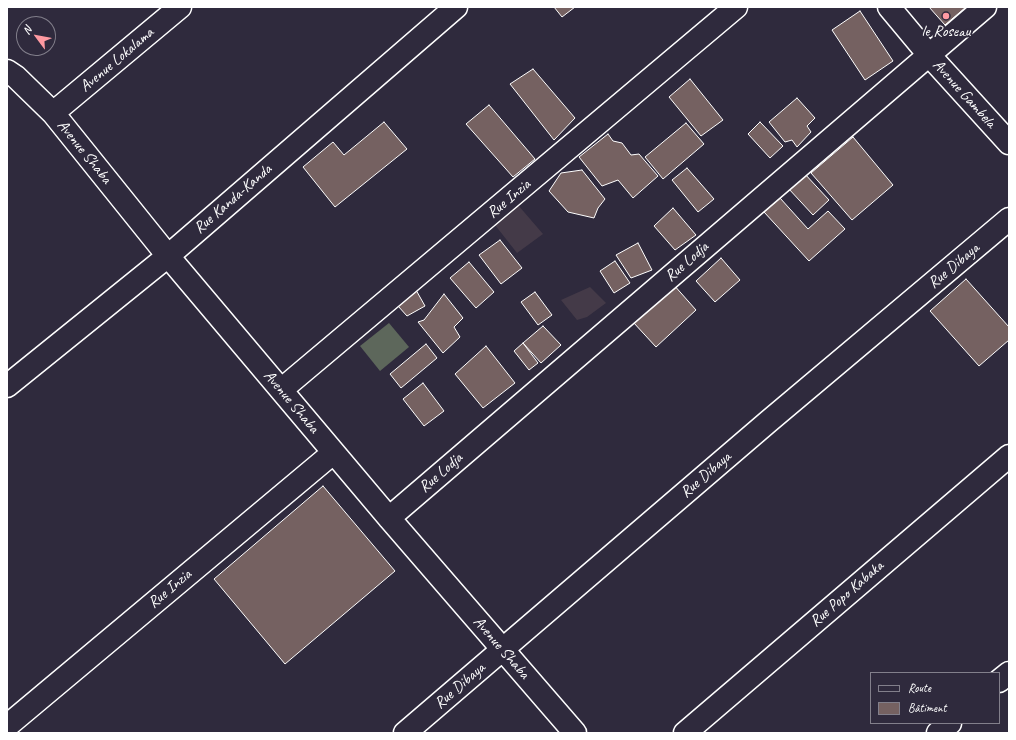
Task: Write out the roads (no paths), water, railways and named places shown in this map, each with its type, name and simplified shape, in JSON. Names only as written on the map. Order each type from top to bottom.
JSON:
[{"type":"street","name":"Avenue Lokalama","points":[[53,113],[180,7]]},
{"type":"street","name":"Rue Kanda-Kanda","points":[[7,386],[168,256],[456,7]]},
{"type":"street","name":"Rue Inzia","points":[[281,390],[736,7]]},
{"type":"street","name":"Avenue Gambela","points":[[889,7],[929,55],[1009,143]]},
{"type":"street","name":"Rue Lodja","points":[[389,518],[985,7]]},
{"type":"street","name":"Avenue Shaba","points":[[7,71],[53,113],[168,256],[389,518],[575,733]]},
{"type":"street","name":"Rue Dibaya","points":[[405,733],[1009,219]]},
{"type":"street","name":"Rue Inzia","points":[[7,726],[334,453]]},
{"type":"street","name":"Rue Popo Kabaka","points":[[685,733],[1009,456]]},
{"type":"street","points":[[1000,680],[1009,673]]},
{"type":"street","points":[[938,733],[949,724]]},
{"type":"place","name":"le Roseau","points":[[946,16]]}]
